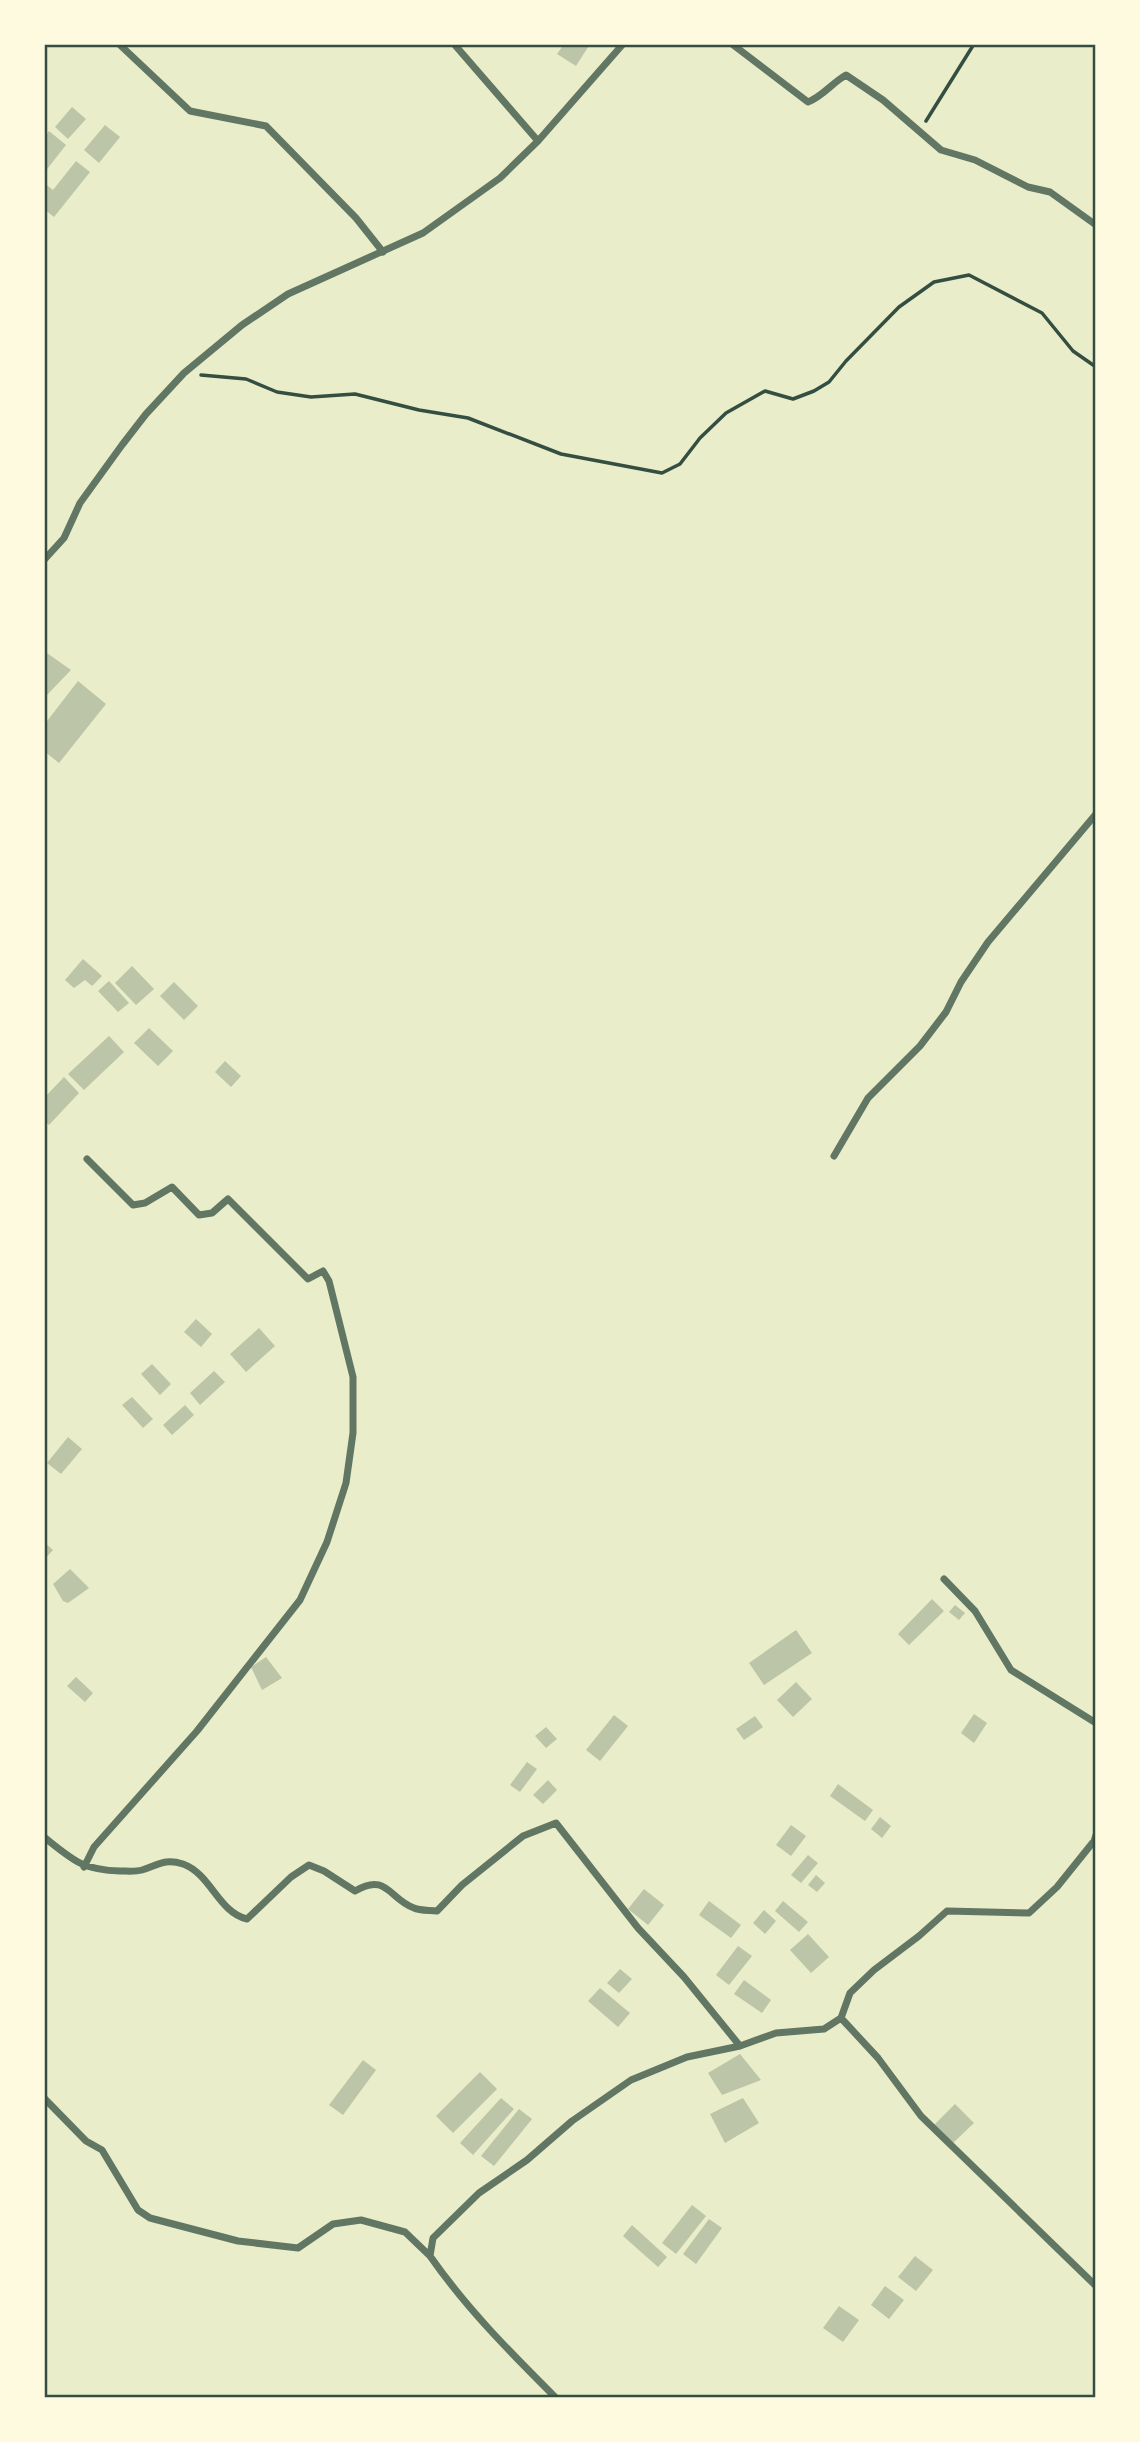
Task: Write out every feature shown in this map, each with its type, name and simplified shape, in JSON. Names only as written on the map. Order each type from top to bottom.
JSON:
[{"type":"street","points":[[119,44],[190,111],[266,126],[356,218],[383,252]]},
{"type":"street","points":[[454,44],[538,141]]},
{"type":"street","points":[[44,560],[64,538],[80,503],[122,445],[184,373],[242,325],[288,294],[423,233],[500,177],[538,141],[623,44]]},
{"type":"street","points":[[732,44],[808,102],[819,98],[833,82],[846,75],[883,100],[941,150],[975,160],[1028,187],[1050,192],[1096,225]]},
{"type":"street","points":[[834,1156],[868,1098],[920,1046],[946,1012],[961,982],[988,942],[1096,814]]},
{"type":"street","points":[[84,1867],[94,1847],[190,1739],[300,1600],[327,1542],[346,1483],[353,1433],[353,1377],[329,1281],[323,1271],[308,1279],[228,1199],[212,1213],[199,1215],[172,1187],[145,1203],[133,1205],[87,1159]]},
{"type":"street","points":[[944,1579],[975,1611],[1011,1670],[1096,1723]]},
{"type":"street","points":[[44,1837],[84,1867],[139,1871],[164,1860],[184,1864],[199,1873],[237,1916],[247,1919],[291,1877],[309,1865],[324,1871],[355,1891],[366,1884],[384,1885],[413,1908],[437,1911],[462,1885],[523,1836],[556,1823],[638,1928],[684,1978],[740,2046]]},
{"type":"street","points":[[430,2256],[433,2238],[479,2193],[527,2160],[572,2121],[631,2080],[687,2057],[740,2046],[776,2033],[824,2029],[841,2018],[850,1993],[858,1985],[947,1911],[1029,1913],[1057,1887],[1096,1835]]},
{"type":"street","points":[[841,2018],[878,2058],[921,2116],[1096,2286]]},
{"type":"street","points":[[44,2098],[86,2141],[102,2150],[138,2210],[150,2218],[238,2241],[298,2248],[332,2224],[361,2220],[405,2232],[430,2256],[450,2286],[501,2343],[556,2398]]},
{"type":"path","points":[[919,132],[974,44]]},
{"type":"path","points":[[184,373],[246,379],[276,392],[311,397],[355,394],[419,410],[468,418],[561,454],[662,473],[680,464],[700,438],[726,412],[743,401],[765,391],[793,399],[829,382],[899,307],[934,282],[969,275],[1042,313],[1073,351],[1096,367]]},
{"type":"building","points":[[564,44],[590,44],[576,66],[557,54]]},
{"type":"building","points":[[72,107],[86,119],[68,139],[55,127]]},
{"type":"building","points":[[105,125],[120,137],[99,163],[84,150]]},
{"type":"building","points":[[49,131],[66,145],[44,173],[44,138]]},
{"type":"building","points":[[76,161],[90,172],[54,217],[44,209],[44,183],[53,190]]},
{"type":"building","points":[[44,651],[71,670],[46,696],[44,694]]},
{"type":"building","points":[[78,681],[106,704],[59,763],[44,751],[44,725]]},
{"type":"building","points":[[83,959],[102,976],[92,986],[85,980],[74,988],[65,980]]},
{"type":"building","points":[[132,966],[154,989],[136,1005],[115,983]]},
{"type":"building","points":[[109,981],[129,1003],[118,1012],[98,991]]},
{"type":"building","points":[[174,982],[198,1006],[184,1020],[160,996]]},
{"type":"building","points":[[149,1028],[173,1051],[158,1066],[134,1043]]},
{"type":"building","points":[[109,1036],[124,1052],[84,1090],[68,1074]]},
{"type":"building","points":[[225,1061],[241,1076],[231,1087],[215,1072]]},
{"type":"building","points":[[64,1077],[79,1093],[49,1125],[44,1120],[44,1098]]},
{"type":"building","points":[[196,1319],[212,1334],[201,1347],[184,1332]]},
{"type":"building","points":[[259,1328],[275,1346],[246,1372],[230,1354]]},
{"type":"building","points":[[152,1364],[171,1384],[160,1395],[141,1374]]},
{"type":"building","points":[[214,1371],[225,1382],[200,1405],[190,1393]]},
{"type":"building","points":[[132,1397],[153,1419],[143,1428],[122,1405]]},
{"type":"building","points":[[185,1405],[194,1415],[172,1435],[163,1425]]},
{"type":"building","points":[[68,1437],[82,1449],[61,1474],[47,1463]]},
{"type":"building","points":[[44,1544],[53,1550],[44,1560]]},
{"type":"building","points":[[70,1569],[89,1588],[68,1603],[63,1601],[53,1584]]},
{"type":"building","points":[[932,1599],[944,1611],[909,1645],[898,1634]]},
{"type":"building","points":[[955,1605],[965,1613],[959,1620],[949,1612]]},
{"type":"building","points":[[796,1630],[812,1653],[764,1685],[749,1663]]},
{"type":"building","points":[[266,1657],[282,1678],[262,1690],[251,1667]]},
{"type":"building","points":[[76,1677],[93,1693],[85,1702],[67,1686]]},
{"type":"building","points":[[796,1682],[812,1699],[793,1717],[777,1700]]},
{"type":"building","points":[[974,1714],[987,1723],[974,1743],[961,1733]]},
{"type":"building","points":[[614,1715],[628,1726],[600,1761],[586,1750]]},
{"type":"building","points":[[755,1716],[763,1727],[744,1740],[736,1729]]},
{"type":"building","points":[[546,1727],[557,1739],[546,1748],[535,1736]]},
{"type":"building","points":[[527,1762],[537,1769],[520,1792],[510,1785]]},
{"type":"building","points":[[548,1780],[557,1790],[543,1804],[533,1795]]},
{"type":"building","points":[[838,1784],[873,1810],[865,1821],[830,1796]]},
{"type":"building","points":[[880,1817],[891,1826],[882,1838],[871,1829]]},
{"type":"building","points":[[791,1825],[806,1836],[791,1856],[776,1845]]},
{"type":"building","points":[[808,1855],[818,1863],[801,1883],[791,1875]]},
{"type":"building","points":[[816,1875],[825,1883],[817,1892],[808,1885]]},
{"type":"building","points":[[644,1889],[664,1905],[648,1925],[628,1909]]},
{"type":"building","points":[[709,1901],[741,1925],[731,1938],[699,1915]]},
{"type":"building","points":[[783,1901],[808,1922],[799,1932],[775,1911]]},
{"type":"building","points":[[764,1910],[776,1921],[765,1934],[753,1923]]},
{"type":"building","points":[[808,1934],[829,1957],[811,1973],[790,1950]]},
{"type":"building","points":[[738,1946],[752,1956],[729,1985],[716,1975]]},
{"type":"building","points":[[620,1969],[632,1979],[619,1993],[607,1983]]},
{"type":"building","points":[[744,1980],[771,2000],[762,2013],[734,1994]]},
{"type":"building","points":[[600,1988],[630,2013],[618,2027],[588,2001]]},
{"type":"building","points":[[740,2054],[761,2080],[722,2095],[708,2073]]},
{"type":"building","points":[[363,2060],[376,2070],[343,2115],[329,2105]]},
{"type":"building","points":[[480,2072],[497,2089],[453,2133],[436,2116]]},
{"type":"building","points":[[501,2098],[514,2109],[473,2155],[460,2143]]},
{"type":"building","points":[[743,2098],[759,2123],[725,2143],[710,2114]]},
{"type":"building","points":[[955,2104],[974,2123],[952,2144],[934,2125]]},
{"type":"building","points":[[519,2109],[532,2119],[494,2166],[481,2156]]},
{"type":"building","points":[[692,2205],[706,2216],[676,2254],[662,2243]]},
{"type":"building","points":[[709,2219],[722,2228],[696,2264],[683,2254]]},
{"type":"building","points":[[632,2225],[667,2257],[658,2267],[623,2236]]},
{"type":"building","points":[[915,2256],[933,2270],[916,2291],[898,2277]]},
{"type":"building","points":[[885,2286],[904,2300],[889,2319],[871,2305]]},
{"type":"building","points":[[839,2306],[859,2320],[843,2342],[823,2328]]}]
